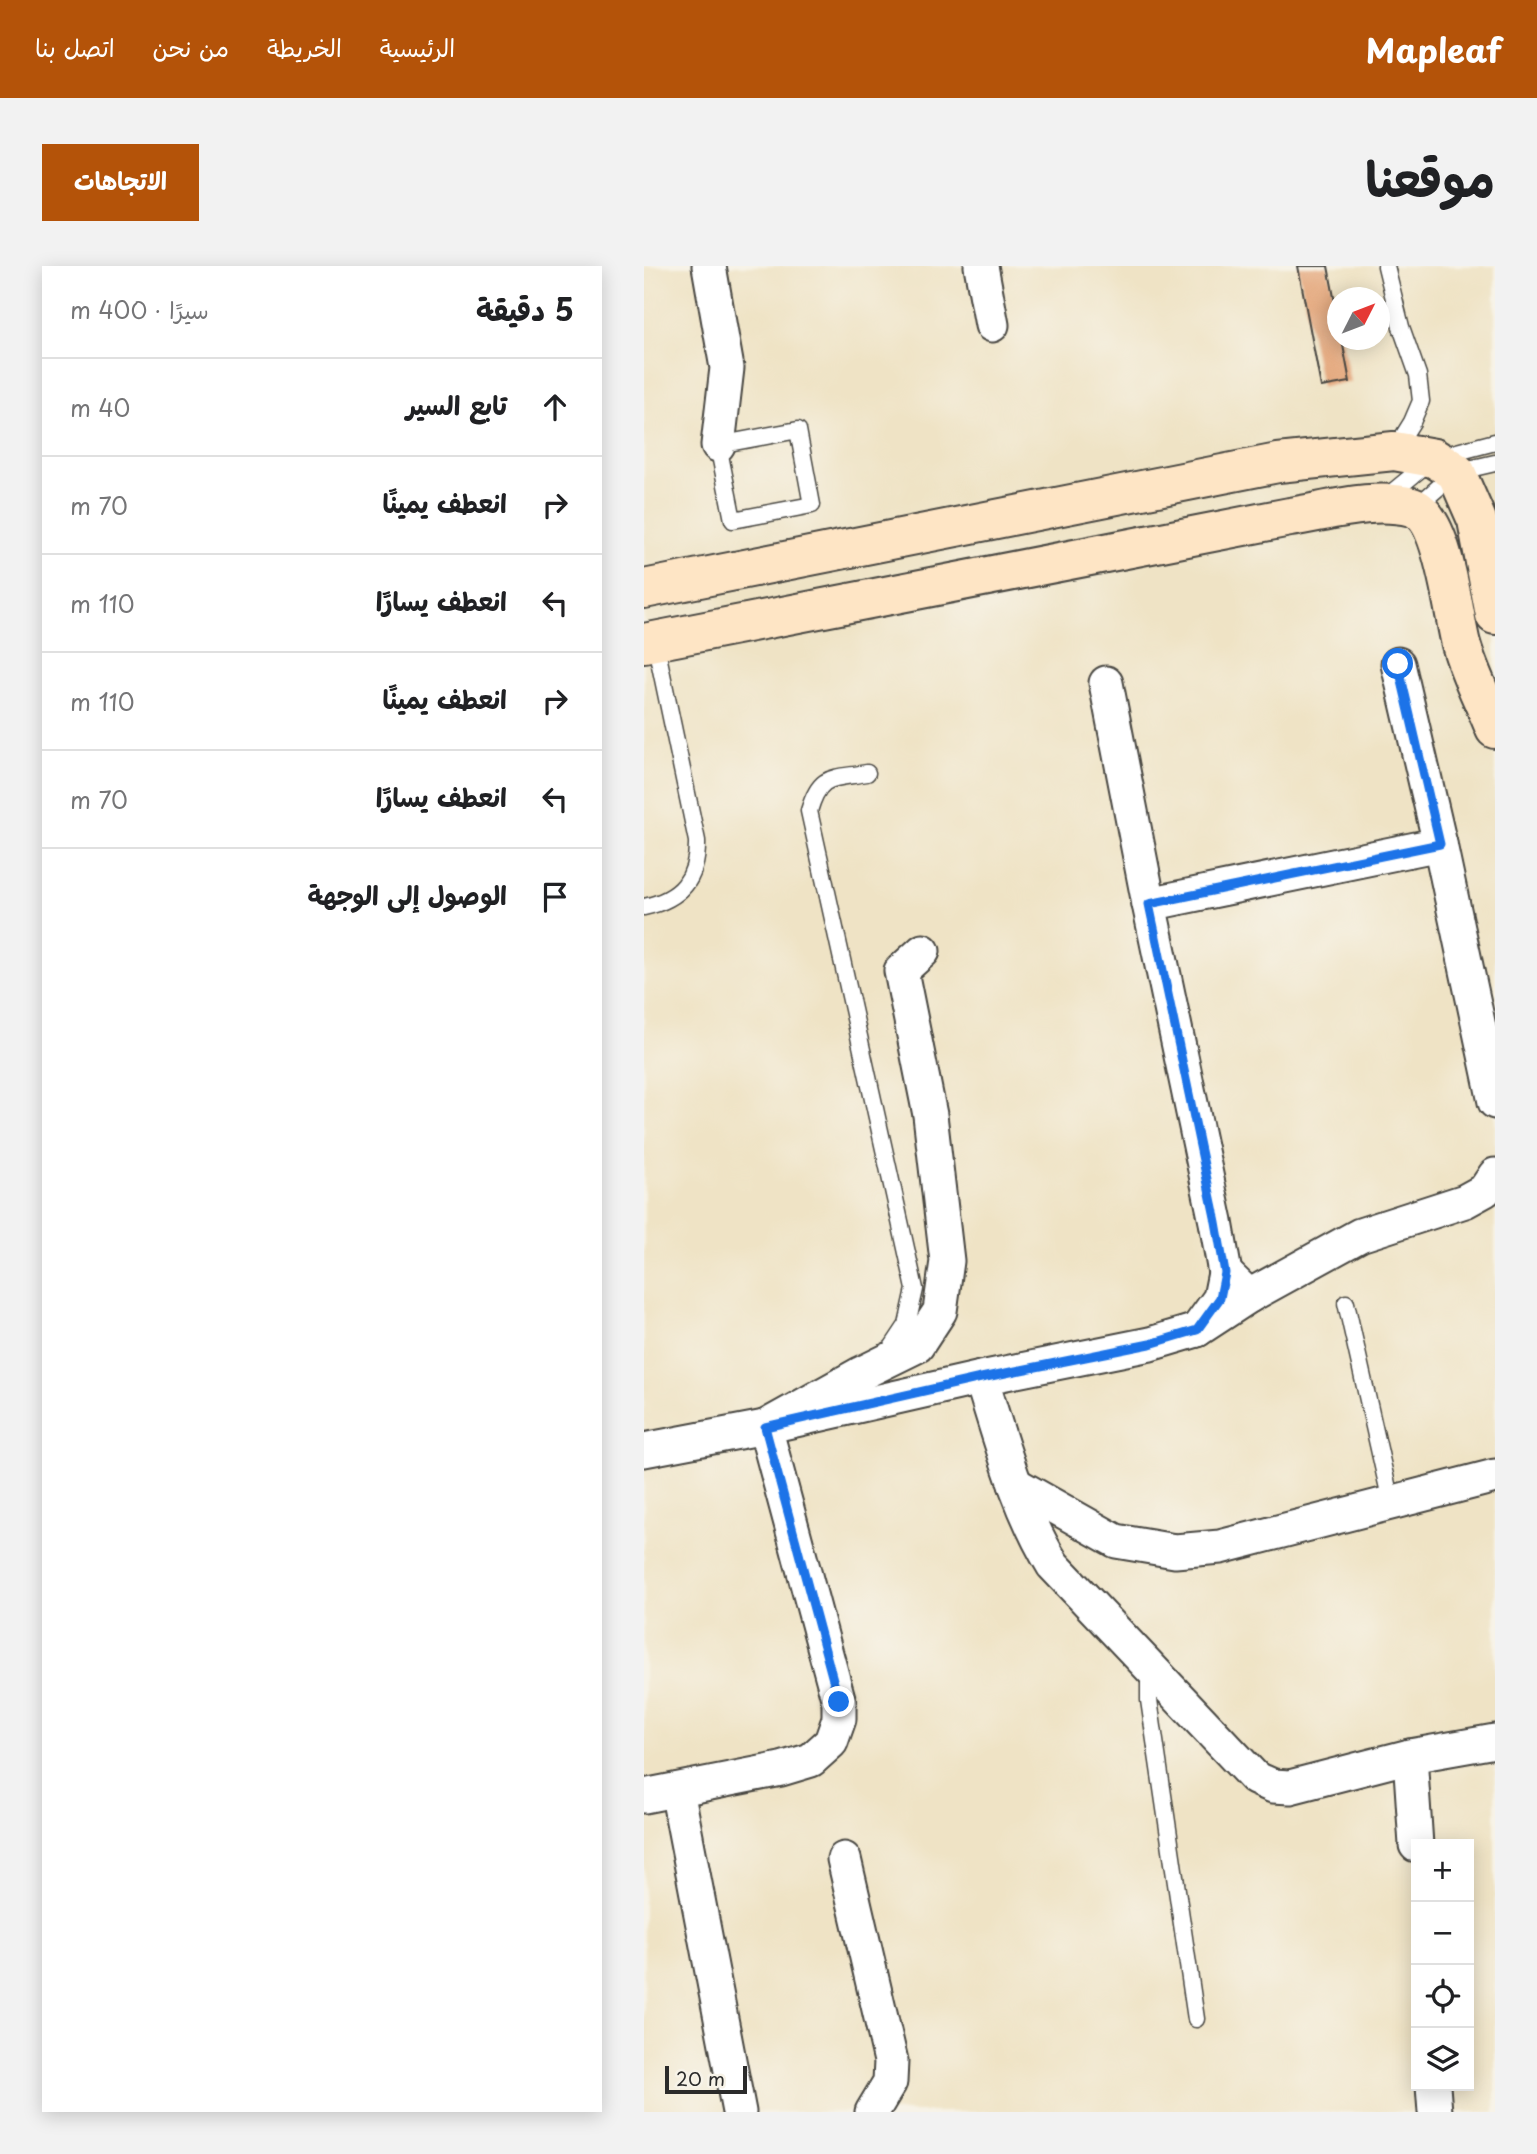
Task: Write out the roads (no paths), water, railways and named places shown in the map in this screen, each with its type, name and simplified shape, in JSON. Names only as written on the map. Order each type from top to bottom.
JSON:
[{"type":"street","points":[[709,266],[727,368],[718,445]]},
{"type":"street","points":[[981,266],[992,325]]},
{"type":"street","points":[[644,589],[1278,463],[1394,451],[1445,465],[1477,520],[1495,615]]},
{"type":"street","points":[[1278,463],[1314,477],[1320,487],[1318,500],[1290,517]]},
{"type":"street","points":[[650,642],[1290,517],[1397,505],[1430,522],[1440,547],[1462,646],[1495,729]]},
{"type":"street","points":[[1398,664],[1495,1102]]},
{"type":"street","points":[[1106,683],[1225,1273],[1220,1298],[1197,1330]]},
{"type":"street","points":[[1149,904],[1440,844]]},
{"type":"street","points":[[765,1427],[862,1373],[918,1346],[940,1311],[947,1261],[930,1115],[901,971],[923,951]]},
{"type":"street","points":[[644,1450],[765,1427],[981,1378],[1150,1344],[1197,1330],[1249,1296],[1360,1235],[1465,1202],[1485,1190],[1495,1175]]},
{"type":"street","points":[[1225,1273],[1249,1296]]},
{"type":"street","points":[[981,1378],[1015,1484],[1041,1546],[1053,1565],[1255,1778],[1273,1786],[1290,1787],[1410,1756],[1495,1741]]},
{"type":"street","points":[[644,1796],[781,1769],[811,1760],[831,1742],[839,1719],[839,1702],[765,1427]]},
{"type":"street","points":[[1015,1484],[1116,1541],[1175,1551],[1220,1547],[1495,1476]]},
{"type":"street","points":[[1410,1756],[1416,1839]]},
{"type":"street","points":[[677,1790],[739,2112]]},
{"type":"street","points":[[844,1859],[891,2061],[890,2082],[872,2112]]},
{"type":"street","points":[[1433,2091],[1435,2112]]},
{"type":"lane","points":[[1386,266],[1401,327],[1418,374],[1421,401],[1394,451]]},
{"type":"lane","points":[[797,430],[813,505],[733,520],[718,445],[797,430]]},
{"type":"lane","points":[[1397,505],[1445,465],[1495,442]]},
{"type":"lane","points":[[1397,505],[1445,465],[1495,463]]},
{"type":"lane","points":[[644,907],[672,898],[684,887],[693,873],[697,858],[694,827],[650,642]]},
{"type":"lane","points":[[867,773],[828,779],[815,790],[808,811],[915,1289],[907,1325],[880,1365]]},
{"type":"lane","points":[[1346,1303],[1391,1502]]},
{"type":"lane","points":[[1154,1672],[1149,1683],[1149,1700],[1196,2020]]}]
